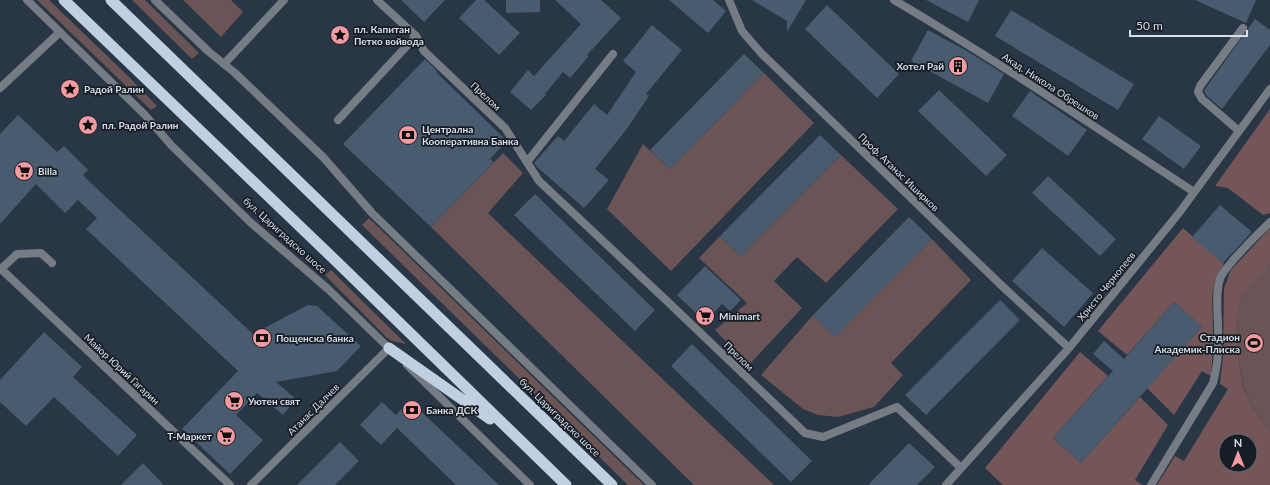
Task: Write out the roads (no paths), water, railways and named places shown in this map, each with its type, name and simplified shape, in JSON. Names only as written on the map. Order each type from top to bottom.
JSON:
[{"type":"highway","name":"бул. Цариградско шосе","points":[[64,0],[566,485]]},
{"type":"highway","name":"бул. Цариградско шосе","points":[[110,0],[223,107],[612,485]]},
{"type":"highway","points":[[389,348],[517,437]]},
{"type":"street","name":"бул. Цариградско шосе","points":[[27,0],[145,115],[171,144],[250,222],[328,289],[530,485]]},
{"type":"street","name":"бул. Цариградско шосе","points":[[155,0],[208,51],[235,73],[323,157],[372,213],[652,485]]},
{"type":"street","points":[[224,64],[284,0]]},
{"type":"street","name":"Прелом","points":[[377,0],[416,36],[424,51],[505,128],[539,181],[805,433],[823,437],[896,407],[961,468]]},
{"type":"street","name":"Проф. Атанас Иширков","points":[[729,0],[742,31],[761,53],[1068,348]]},
{"type":"street","name":"Акад. Никола Обрешков","points":[[894,0],[975,49],[1194,192]]},
{"type":"street","points":[[1239,131],[1202,99],[1198,92],[1200,86],[1243,28]]},
{"type":"street","points":[[0,88],[60,32]]},
{"type":"street","points":[[338,120],[416,36]]},
{"type":"street","points":[[527,162],[613,54]]},
{"type":"street","name":"Христо Чернопеев","points":[[946,485],[1068,348],[1179,213],[1270,89]]},
{"type":"street","points":[[1151,485],[1213,383],[1216,373],[1218,290],[1220,278],[1231,263],[1270,222]]},
{"type":"street","points":[[1,269],[17,254],[41,253],[52,263]]},
{"type":"street","name":"Майор Юрий Гагарин","points":[[1,269],[230,485]]},
{"type":"street","name":"Атанас Далчев","points":[[251,485],[389,348]]},
{"type":"place","name":"пл. Капитан Петко войвода","points":[[340,35]]},
{"type":"place","name":"Хотел Рай","points":[[958,66]]},
{"type":"place","name":"Радой Ралин","points":[[70,89]]},
{"type":"place","name":"пл. Радой Ралин","points":[[88,125]]},
{"type":"place","name":"Централна Кооперативна Банка","points":[[408,135]]},
{"type":"place","name":"Billa","points":[[24,171]]},
{"type":"place","name":"Minimart","points":[[705,316]]},
{"type":"place","name":"Пощенска банка","points":[[262,338]]},
{"type":"place","name":"Стадион Академик-Плиска","points":[[1254,343]]},
{"type":"place","name":"Уютен свят","points":[[234,401]]},
{"type":"place","name":"Банка ДСК","points":[[412,410]]},
{"type":"place","name":"Т-Маркет","points":[[226,436]]}]
